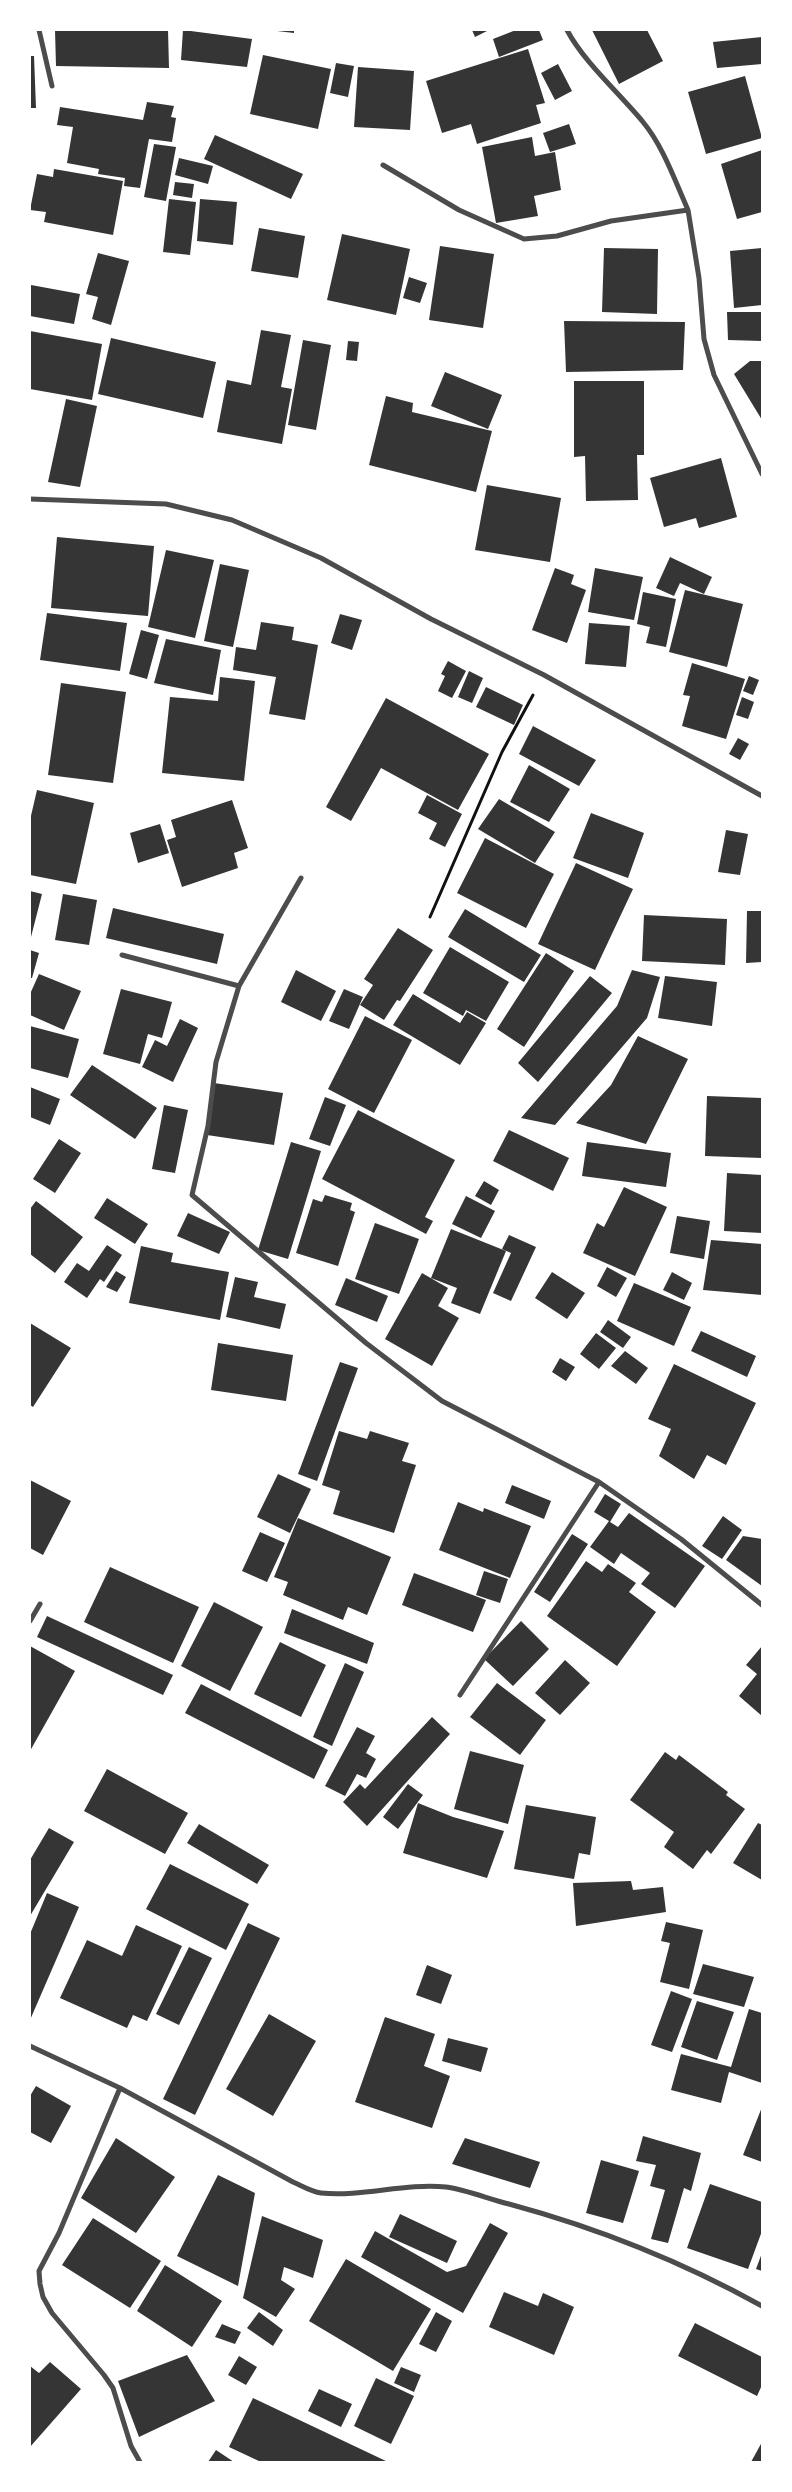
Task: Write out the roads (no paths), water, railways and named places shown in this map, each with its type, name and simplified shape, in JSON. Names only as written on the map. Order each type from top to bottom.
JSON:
[{"type":"street","points":[[39,30],[52,86]]},
{"type":"street","points":[[567,30],[608,84],[644,123],[666,161],[688,210],[699,278],[704,339],[711,366],[762,474]]},
{"type":"street","points":[[383,165],[459,210],[524,239],[557,236],[611,221],[688,210]]},
{"type":"street","points":[[30,499],[166,504],[232,520],[321,558],[431,619],[544,675],[762,796]]},
{"type":"street","points":[[301,878],[239,986],[216,1062],[208,1126],[192,1195],[366,1343],[442,1400],[599,1482],[681,1539],[762,1605]]},
{"type":"street","points":[[122,955],[239,986]]},
{"type":"street","points":[[460,1694],[599,1482]]},
{"type":"street","points":[[30,1621],[40,1604]]},
{"type":"street","points":[[30,2046],[120,2088],[293,2182],[319,2192],[343,2193],[400,2187],[447,2187],[561,2218],[636,2245],[692,2269],[762,2306]]},
{"type":"street","points":[[120,2088],[59,2233],[39,2271],[39,2278],[43,2297],[52,2313],[113,2388],[132,2446],[140,2462]]}]
